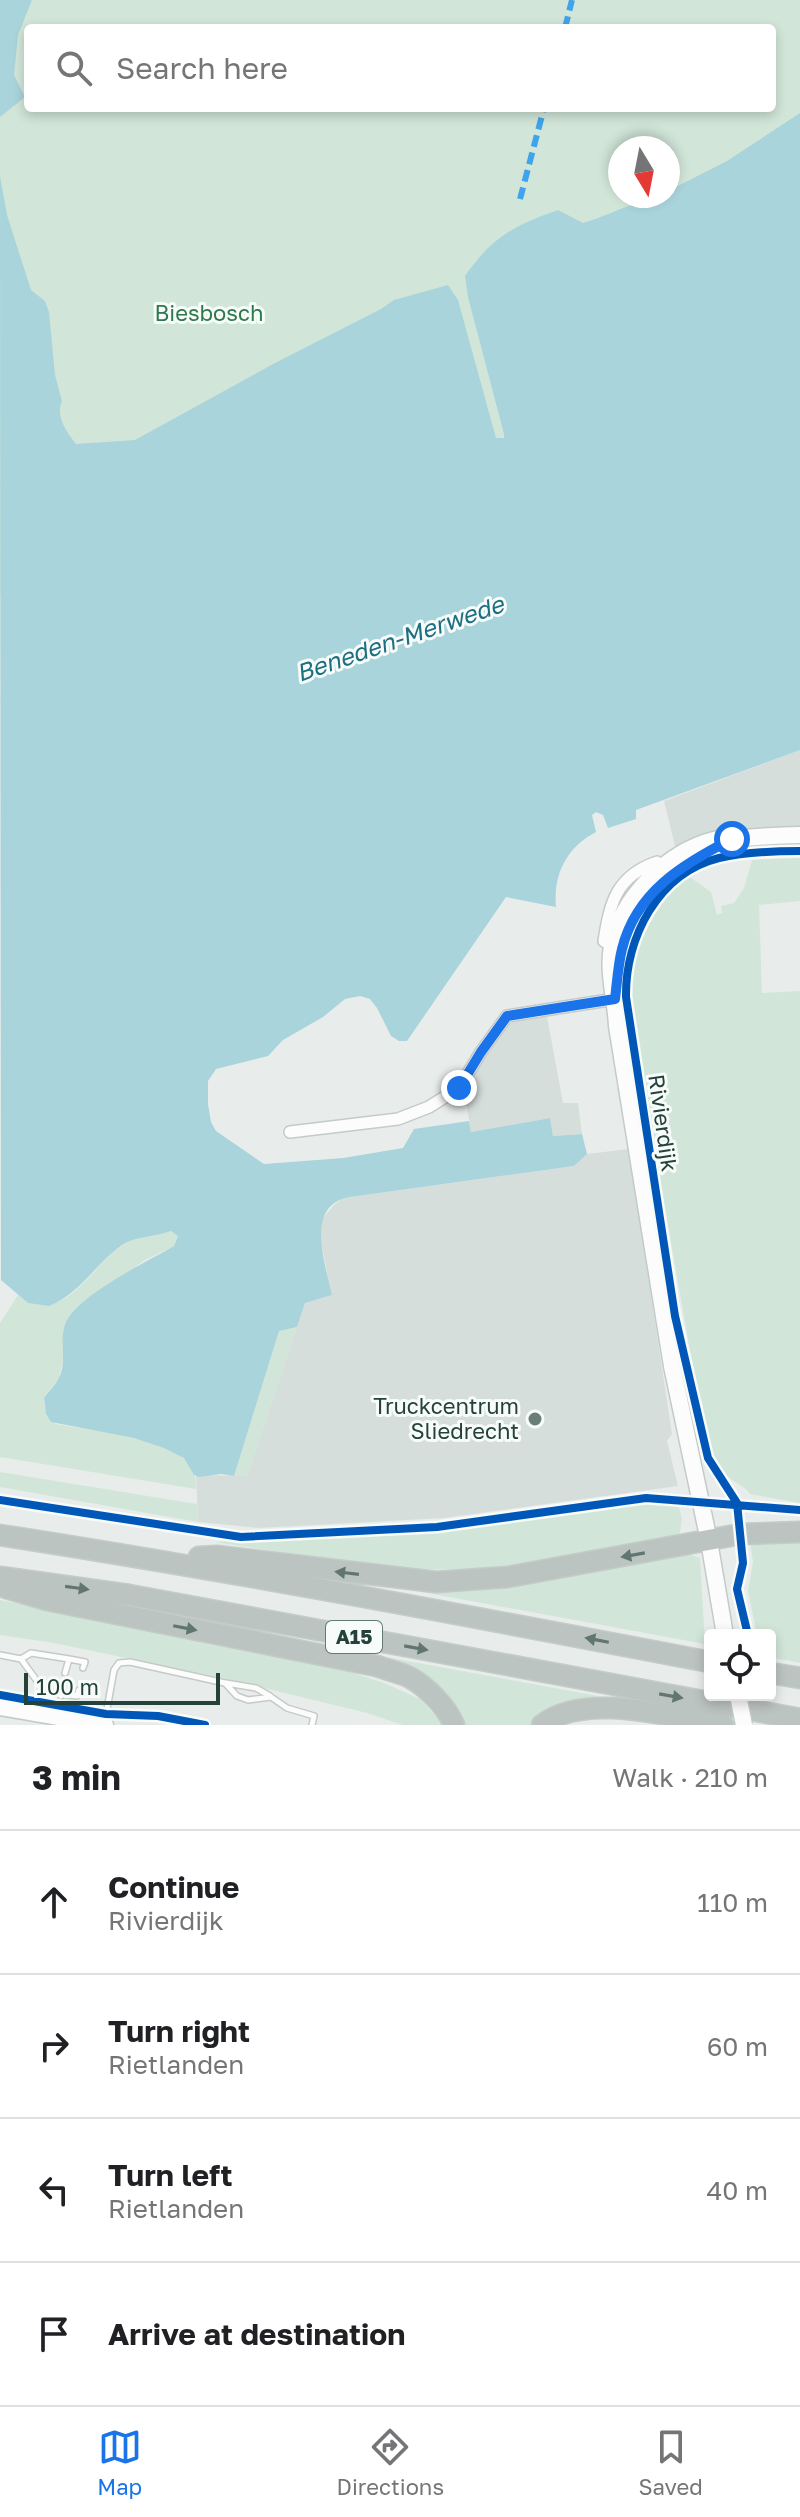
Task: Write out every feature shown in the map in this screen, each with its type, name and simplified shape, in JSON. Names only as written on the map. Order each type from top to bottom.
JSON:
[{"type":"highway","name":"A15","points":[[163,1560],[217,1556],[436,1582],[508,1577],[741,1534],[800,1532]]},
{"type":"highway","name":"A15","points":[[0,1535],[163,1560],[704,1661]]},
{"type":"highway","name":"A15","points":[[0,1577],[144,1598],[800,1719]]},
{"type":"highway","name":"A15","points":[[0,1586],[47,1600],[377,1666],[409,1677],[432,1694],[454,1725]]},
{"type":"highway","points":[[776,1674],[800,1678]]},
{"type":"highway","points":[[542,1725],[564,1713],[596,1708],[723,1725]]},
{"type":"street","name":"Rivierdijk","points":[[724,1629],[672,1366],[617,1026],[617,949],[641,906],[666,871],[732,839],[757,835],[800,835]]},
{"type":"street","name":"Rivierdijk","points":[[617,949],[604,941],[609,905],[615,894],[645,866],[657,862],[666,871]]},
{"type":"street","points":[[290,1132],[398,1119],[416,1113],[459,1088],[507,1016],[615,999]]},
{"type":"street","points":[[739,1701],[744,1725]]},
{"type":"street","points":[[0,1707],[104,1725]]},
{"type":"lane","points":[[0,1655],[21,1659],[31,1653],[85,1662],[83,1668]]},
{"type":"lane","points":[[21,1659],[45,1692],[77,1696],[79,1690]]},
{"type":"lane","points":[[65,1673],[69,1659]]},
{"type":"lane","points":[[104,1725],[114,1670],[119,1663],[130,1662],[256,1688],[287,1708],[314,1716],[312,1725]]},
{"type":"lane","points":[[225,1683],[237,1696],[248,1700],[271,1697]]},
{"type":"lane","points":[[61,1696],[63,1687]]},
{"type":"lane","points":[[40,1714],[45,1692]]},
{"type":"shaded area","points":[[800,750],[800,834],[676,850],[664,801]]},
{"type":"shaded area","points":[[546,1011],[563,1103],[578,1103],[582,1134],[553,1136],[550,1118],[471,1132],[463,1084],[504,1025]]},
{"type":"shaded area","points":[[629,1149],[672,1434],[667,1441],[678,1486],[444,1518],[259,1528],[198,1522],[196,1475],[247,1476],[305,1303],[332,1295],[319,1234],[323,1218],[334,1205],[343,1198],[574,1166],[587,1154]]},
{"type":"green space","name":"Biesbosch","points":[[0,0],[800,0],[800,324],[504,437],[0,595]]},
{"type":"green space","points":[[800,858],[800,901],[759,905],[762,993],[800,991],[800,1503],[750,1494],[727,1476],[717,1462],[703,1424],[637,1051],[630,994],[634,964],[649,921],[666,896],[687,875],[711,892],[717,915],[722,913],[721,906],[734,903],[744,888],[752,860]]},
{"type":"green space","points":[[171,1231],[178,1236],[174,1246],[143,1261],[64,1326],[64,1354],[59,1380],[44,1398],[44,1406],[56,1424],[142,1440],[174,1452],[191,1466],[196,1489],[0,1457],[0,1323],[18,1295],[35,1303],[49,1304],[63,1299],[123,1245]]},
{"type":"green space","points":[[297,1327],[247,1476],[234,1476],[279,1330]]},
{"type":"green space","points":[[0,1472],[197,1504],[198,1522],[0,1487]]},
{"type":"green space","points":[[643,1502],[678,1505],[682,1518],[680,1533],[667,1543],[509,1568],[419,1570],[215,1542],[409,1531]]},
{"type":"green space","points":[[750,1541],[800,1542],[800,1663],[776,1658],[776,1629],[756,1629],[748,1591],[753,1562]]},
{"type":"green space","points":[[686,1553],[700,1558],[704,1644],[373,1583]]},
{"type":"green space","points":[[0,1600],[347,1671],[420,1699],[444,1725],[403,1725],[367,1713],[232,1680],[54,1643],[0,1635]]},
{"type":"green space","points":[[167,1617],[642,1704],[534,1725],[459,1725],[438,1693]]},
{"type":"water","points":[[0,0],[32,0],[18,35],[14,75],[24,98],[0,117]]},
{"type":"water","name":"Beneden-Merwede","points":[[800,113],[800,750],[636,810],[636,819],[608,828],[603,815],[596,812],[592,815],[596,832],[577,845],[564,863],[557,883],[556,907],[506,897],[407,1041],[391,1036],[370,999],[360,996],[345,999],[323,1017],[283,1040],[268,1056],[216,1069],[208,1081],[208,1104],[216,1131],[264,1164],[343,1158],[403,1148],[414,1129],[469,1121],[471,1132],[550,1118],[553,1136],[582,1134],[587,1154],[574,1166],[350,1197],[335,1202],[327,1211],[321,1238],[332,1295],[305,1303],[297,1327],[279,1331],[234,1476],[199,1477],[194,1475],[184,1458],[164,1448],[134,1438],[51,1422],[46,1414],[44,1398],[61,1372],[63,1334],[69,1316],[95,1293],[174,1246],[178,1236],[171,1231],[122,1245],[70,1294],[49,1306],[28,1303],[1,1280],[0,176],[7,215],[31,290],[45,301],[49,312],[55,375],[62,401],[61,418],[76,444],[135,440],[394,300],[448,285],[458,300],[496,438],[504,438],[468,297],[465,276],[475,263],[506,234],[558,210],[583,223],[624,208],[680,208],[680,185],[727,161]]},
{"type":"marked path","points":[[566,24],[572,0]]},
{"type":"marked path","points":[[520,199],[543,112]]},
{"type":"cycle path","points":[[747,1629],[737,1589],[743,1563],[737,1503],[708,1458],[675,1316],[626,997],[627,975],[639,931],[649,911],[679,878],[697,866],[719,858],[760,852],[800,851]]},
{"type":"cycle path","points":[[0,1500],[241,1537],[437,1527],[646,1498],[800,1510]]},
{"type":"cycle path","points":[[0,1695],[106,1714],[158,1716],[205,1725]]},
{"type":"place","name":"Truckcentrum Sliedrecht","points":[[535,1419]]},
{"type":"route","points":[[459,1088],[507,1016],[615,999],[621,950],[641,906],[670,875],[732,839]]}]
